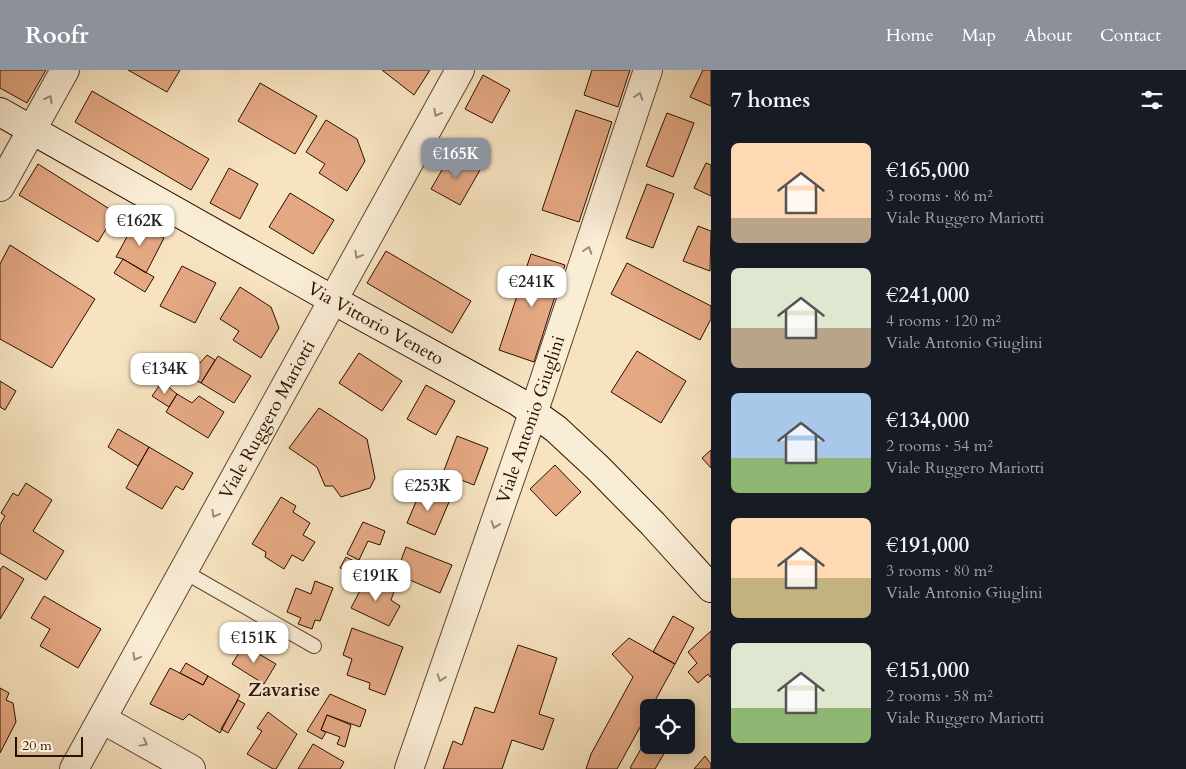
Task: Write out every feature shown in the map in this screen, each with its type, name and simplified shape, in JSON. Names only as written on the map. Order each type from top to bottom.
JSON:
[{"type":"street","points":[[0,187],[66,70]]},
{"type":"street","name":"Viale Ruggero Mariotti","points":[[74,769],[460,70]]},
{"type":"street","name":"Viale Antonio Giuglini","points":[[409,769],[534,413],[648,70]]},
{"type":"street","name":"Via Vittorio Veneto","points":[[0,112],[333,300],[517,401],[556,429],[598,468],[653,524],[711,588]]},
{"type":"street","points":[[102,719],[191,769]]},
{"type":"lane","points":[[183,571],[314,646]]},
{"type":"building","points":[[0,70],[46,70],[27,103],[0,88]]},
{"type":"building","points":[[128,70],[180,70],[167,92]]},
{"type":"building","points":[[382,70],[430,70],[414,95]]},
{"type":"building","points":[[592,70],[630,70],[618,107],[584,95]]},
{"type":"building","points":[[703,70],[711,70],[711,106],[690,97]]},
{"type":"building","points":[[483,75],[510,90],[492,123],[465,109]]},
{"type":"building","points":[[260,83],[317,116],[295,154],[238,121]]},
{"type":"building","points":[[92,91],[209,159],[191,190],[75,122]]},
{"type":"building","points":[[576,110],[612,122],[579,222],[542,210]]},
{"type":"building","points":[[667,113],[694,123],[673,177],[646,166]]},
{"type":"building","points":[[326,120],[357,139],[365,161],[347,191],[319,173],[325,164],[306,152]]},
{"type":"building","points":[[451,154],[480,170],[460,205],[431,189]]},
{"type":"building","points":[[706,163],[711,165],[711,196],[694,188]]},
{"type":"building","points":[[38,164],[116,213],[98,242],[19,195]]},
{"type":"building","points":[[229,168],[258,184],[240,219],[210,203]]},
{"type":"building","points":[[647,184],[674,194],[653,248],[626,238]]},
{"type":"building","points":[[290,193],[334,220],[313,254],[269,227]]},
{"type":"building","points":[[135,222],[164,238],[146,273],[123,259],[116,257]]},
{"type":"building","points":[[698,226],[711,231],[710,271],[683,261]]},
{"type":"building","points":[[10,245],[95,299],[52,368],[0,339],[0,264]]},
{"type":"building","points":[[386,251],[471,301],[452,333],[367,283]]},
{"type":"building","points":[[531,254],[565,265],[534,362],[499,350]]},
{"type":"building","points":[[123,259],[154,277],[145,292],[114,273]]},
{"type":"building","points":[[627,263],[711,306],[711,319],[700,340],[611,294]]},
{"type":"building","points":[[182,266],[216,283],[195,323],[160,306]]},
{"type":"building","points":[[240,287],[271,307],[279,328],[261,358],[233,340],[239,331],[220,319]]},
{"type":"building","points":[[637,351],[686,381],[661,423],[611,392]]},
{"type":"building","points":[[359,353],[402,381],[382,411],[339,383]]},
{"type":"building","points":[[207,355],[215,360],[201,383],[184,375],[193,361],[200,363]]},
{"type":"building","points":[[218,356],[251,376],[234,403],[201,383]]},
{"type":"building","points":[[0,381],[16,391],[5,410],[0,407]]},
{"type":"building","points":[[162,382],[177,394],[169,407],[152,396]]},
{"type":"building","points":[[426,385],[455,401],[436,435],[407,419]]},
{"type":"building","points":[[177,394],[192,403],[199,396],[224,412],[208,438],[166,412]]},
{"type":"building","points":[[319,408],[367,439],[375,478],[370,488],[341,497],[333,486],[325,486],[317,467],[289,448]]},
{"type":"building","points":[[118,429],[149,447],[138,466],[108,447]]},
{"type":"building","points":[[457,436],[488,448],[474,485],[443,473]]},
{"type":"building","points":[[149,447],[193,473],[183,490],[176,486],[162,509],[126,488]]},
{"type":"building","points":[[711,450],[711,468],[702,458]]},
{"type":"building","points":[[555,465],[581,492],[556,516],[530,489]]},
{"type":"building","points":[[26,483],[52,500],[33,531],[64,551],[46,580],[0,553],[0,525],[5,516],[1,513],[13,493],[18,496]]},
{"type":"building","points":[[421,490],[449,502],[435,535],[407,523]]},
{"type":"building","points":[[281,497],[296,506],[293,512],[310,523],[303,535],[315,542],[303,561],[292,555],[284,569],[265,557],[266,552],[252,544]]},
{"type":"building","points":[[363,522],[385,531],[380,545],[368,541],[359,560],[347,554]]},
{"type":"building","points":[[406,547],[452,565],[440,593],[396,574]]},
{"type":"building","points":[[346,557],[358,563],[352,574],[340,568]]},
{"type":"building","points":[[3,566],[24,579],[0,619],[0,570]]},
{"type":"building","points":[[367,577],[395,589],[391,600],[400,606],[389,626],[351,608]]},
{"type":"building","points":[[315,581],[333,588],[320,621],[315,620],[312,629],[298,624],[301,618],[287,612],[296,588],[311,594]]},
{"type":"building","points":[[44,596],[101,629],[78,668],[40,646],[50,629],[31,618]]},
{"type":"building","points":[[673,616],[694,628],[675,664],[653,652]]},
{"type":"building","points":[[352,628],[403,647],[385,695],[369,689],[370,683],[347,675],[352,659],[343,655]]},
{"type":"building","points":[[711,631],[711,677],[708,674],[698,683],[688,672],[697,663],[688,652]]},
{"type":"building","points":[[629,638],[675,664],[656,699],[640,699],[640,727],[617,769],[586,769],[591,754],[633,677],[612,654]]},
{"type":"building","points":[[244,645],[276,664],[264,684],[232,664]]},
{"type":"building","points":[[518,645],[557,658],[539,714],[554,719],[543,750],[512,740],[502,769],[443,769],[453,741],[462,745],[475,707],[494,713]]},
{"type":"building","points":[[186,663],[208,676],[203,685],[180,673]]},
{"type":"building","points":[[170,668],[203,685],[208,676],[240,695],[220,733],[189,714],[183,720],[150,704]]},
{"type":"building","points":[[0,688],[9,693],[6,700],[13,703],[16,722],[0,753]]},
{"type":"building","points":[[330,694],[366,710],[360,727],[327,715],[321,730],[326,732],[322,739],[307,731]]},
{"type":"building","points":[[238,700],[245,704],[228,733],[221,729]]},
{"type":"building","points":[[268,712],[297,734],[276,769],[247,754],[262,731],[257,728]]},
{"type":"building","points":[[327,715],[351,725],[345,747],[337,744],[340,737],[321,730]]},
{"type":"building","points":[[313,744],[344,762],[340,769],[298,769]]},
{"type":"building","points":[[640,751],[640,754],[664,754],[655,769],[630,768]]},
{"type":"building","points":[[705,756],[711,764],[711,769],[694,769]]},
{"type":"district","name":"Zavarise","points":[[284,689]]}]
